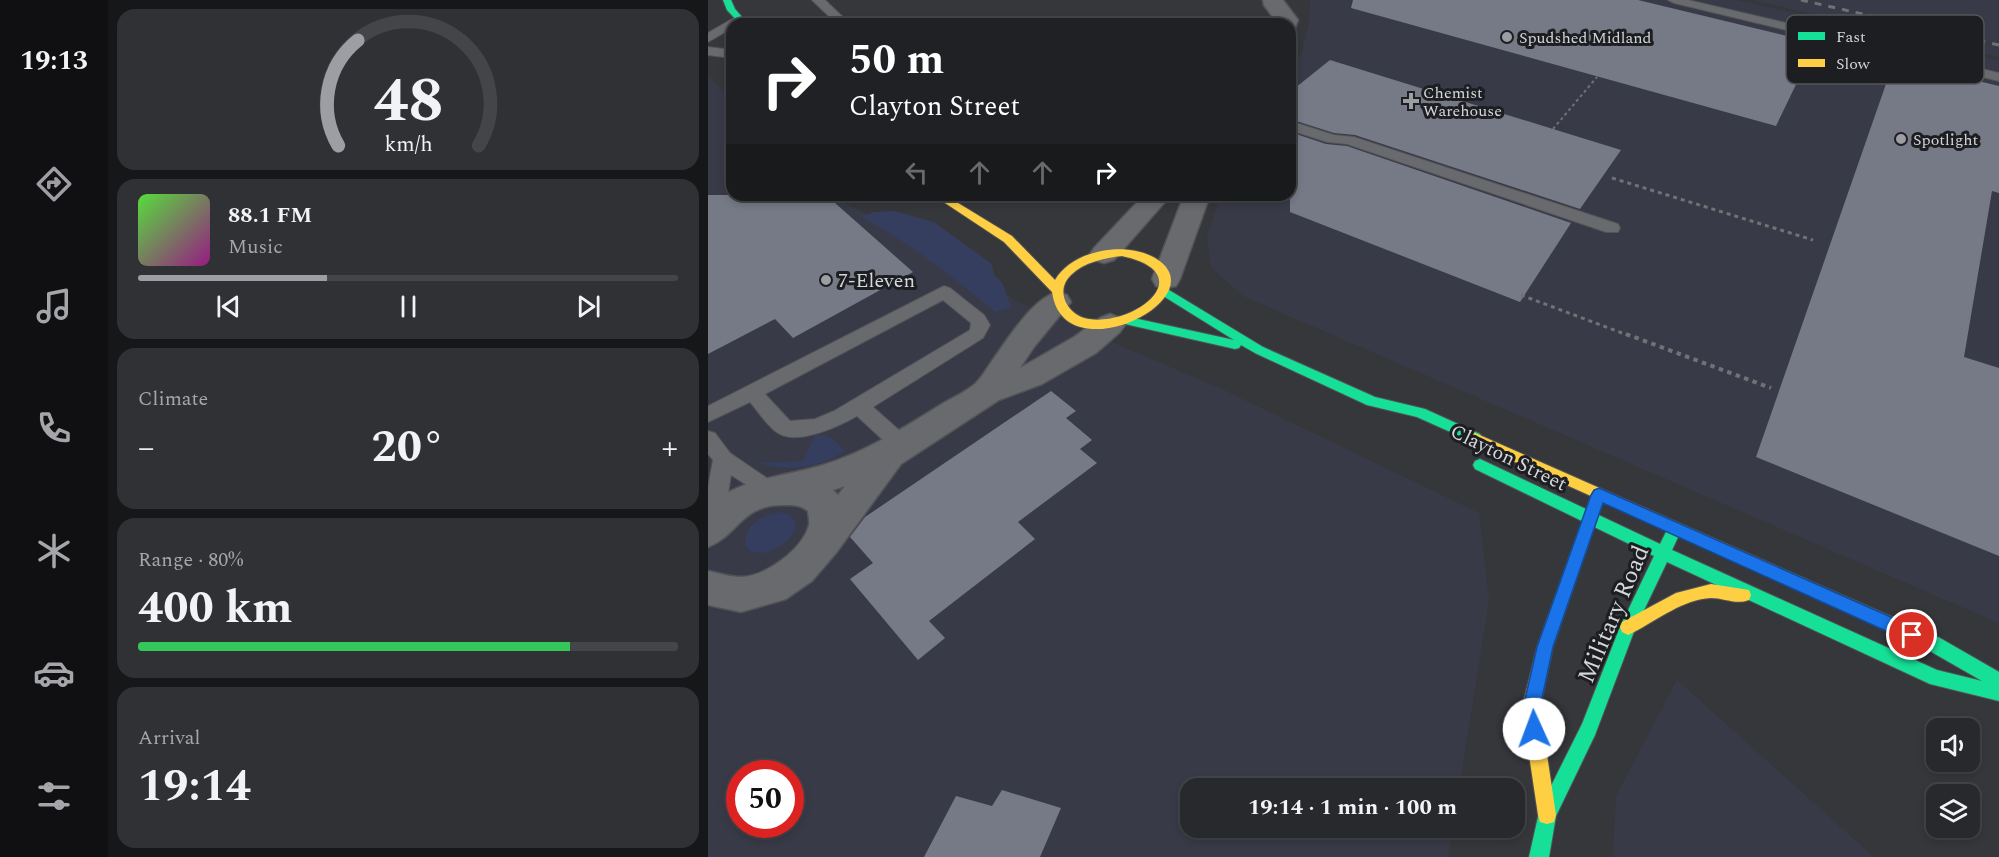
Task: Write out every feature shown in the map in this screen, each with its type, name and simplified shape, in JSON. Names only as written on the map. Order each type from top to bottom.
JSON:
[{"type":"main road","points":[[948,201],[1008,239],[1057,296],[1064,313],[1076,321],[1092,325],[1119,323],[1151,308],[1165,285],[1157,264],[1138,254],[1096,257],[1067,254]]},
{"type":"main road","points":[[1008,239],[1036,246]]},
{"type":"main road","points":[[1057,296],[1068,273],[1096,257]]},
{"type":"main road","name":"Clayton Street","points":[[1165,285],[1258,350],[1372,401],[1420,413],[1934,644],[1999,681]]},
{"type":"main road","name":"Clayton Street","points":[[1119,323],[1258,350]]},
{"type":"main road","name":"Clayton Street","points":[[1372,401],[1400,423]]},
{"type":"main road","name":"Clayton Street","points":[[1463,456],[1663,553],[1936,678],[1999,693]]},
{"type":"main road","points":[[1495,472],[1547,509],[1553,517]]},
{"type":"main road","name":"Military Road","points":[[1547,815],[1532,708],[1545,647],[1599,495]]},
{"type":"main road","name":"Military Road","points":[[1539,857],[1547,815],[1589,729],[1628,627],[1675,529]]},
{"type":"main road","points":[[1556,615],[1568,554],[1566,544]]},
{"type":"main road","points":[[1628,627],[1682,598],[1711,591],[1763,598]]},
{"type":"street","points":[[1270,8],[1285,18]]},
{"type":"street","points":[[1096,257],[1152,201]]},
{"type":"street","points":[[1165,285],[1195,201]]},
{"type":"street","points":[[988,391],[1023,339],[1057,296]]},
{"type":"street","points":[[710,528],[729,509],[749,498],[830,477],[895,450],[988,391],[1031,376],[1119,323]]},
{"type":"street","points":[[720,596],[766,589],[788,578],[807,562],[895,450]]},
{"type":"street","points":[[781,489],[808,491],[820,499],[828,512],[828,527],[821,545]]},
{"type":"lane","points":[[818,0],[838,18]]},
{"type":"lane","points":[[1674,0],[1786,27]]},
{"type":"lane","points":[[708,39],[731,11]]},
{"type":"lane","points":[[708,51],[726,53]]},
{"type":"lane","points":[[1984,73],[1999,77]]},
{"type":"lane","points":[[1296,126],[1332,139],[1349,140],[1612,228]]},
{"type":"lane","points":[[708,415],[752,392],[944,292],[978,319],[981,325],[977,334],[822,426],[804,429],[785,428],[752,392]]},
{"type":"lane","points":[[859,406],[895,450]]},
{"type":"lane","points":[[708,439],[723,459],[781,489]]},
{"type":"lane","points":[[710,528],[723,459]]},
{"type":"path","points":[[1553,129],[1597,77]]},
{"type":"path","points":[[1612,178],[1813,240]]},
{"type":"path","points":[[1521,295],[1771,388]]},
{"type":"shaded area","points":[[1310,0],[1737,0],[1801,15],[1786,15],[1786,84],[1984,84],[1984,58],[1999,61],[1999,623],[1243,296],[1211,267],[1207,237],[1219,201],[1296,201],[1296,64],[1302,51],[1309,23]]},
{"type":"shaded area","points":[[1752,0],[1999,0],[1999,57],[1984,54],[1984,15],[1817,15]]},
{"type":"shaded area","points":[[708,76],[726,94],[726,201],[841,201],[952,257],[1016,301],[1224,390],[1479,513],[1489,600],[1461,778],[1180,778],[1180,838],[1451,838],[1448,857],[708,857]]},
{"type":"shaded area","points":[[894,211],[934,222],[992,264],[994,275],[1002,282],[1011,307],[995,312],[931,261],[862,217],[874,212]]},
{"type":"shaded area","points":[[815,435],[832,438],[844,451],[825,461],[803,467],[769,466],[759,463],[803,461]]},
{"type":"shaded area","points":[[781,512],[791,516],[795,522],[795,529],[791,536],[784,543],[767,552],[759,553],[748,549],[745,541],[751,527],[764,517]]},
{"type":"shaded area","points":[[1677,680],[1874,857],[1613,857],[1616,796]]},
{"type":"building","points":[[1353,0],[1638,0],[1786,36],[1786,84],[1796,84],[1776,126],[1351,8]]},
{"type":"building","points":[[1330,60],[1621,150],[1580,209],[1355,135],[1334,133],[1296,121],[1296,87]]},
{"type":"building","points":[[1984,82],[1999,86],[1999,193],[1992,191],[1964,357],[1999,368],[1999,556],[1756,457],[1886,84]]},
{"type":"building","points":[[1296,134],[1326,144],[1347,146],[1571,223],[1520,302],[1290,212],[1290,201],[1296,201]]},
{"type":"building","points":[[708,195],[726,195],[726,201],[833,201],[913,272],[793,338],[775,319],[708,354]]},
{"type":"building","points":[[1051,391],[1076,411],[1066,418],[1092,440],[1080,449],[1097,463],[1018,522],[1035,539],[929,621],[945,638],[918,660],[850,579],[873,563],[850,537],[865,517]]},
{"type":"building","points":[[1002,790],[1061,808],[1040,857],[924,857],[956,796],[992,806]]},
{"type":"railway","points":[[1801,0],[1867,15]]},
{"type":"railway","points":[[1984,42],[1999,45]]},
{"type":"traffic: fast","points":[[727,0],[731,10],[738,18]]},
{"type":"traffic: fast","points":[[1164,291],[1259,350],[1372,401],[1420,413],[1475,438]]},
{"type":"traffic: fast","points":[[1129,321],[1235,345]]},
{"type":"traffic: fast","points":[[1480,465],[1663,553],[1936,678],[1999,693]]},
{"type":"traffic: fast","points":[[1539,857],[1547,815],[1589,729],[1628,627],[1673,533]]},
{"type":"traffic: fast","points":[[1803,585],[1934,644],[1999,681]]},
{"type":"traffic: slow","points":[[948,201],[1008,239],[1057,290]]},
{"type":"traffic: slow","points":[[1122,252],[1149,259],[1162,270],[1166,282],[1162,294],[1151,306],[1136,316],[1100,325],[1082,322],[1065,312],[1060,306],[1057,290],[1061,280],[1068,272],[1089,260],[1122,252]]},
{"type":"traffic: slow","points":[[1475,438],[1803,585]]},
{"type":"traffic: slow","points":[[1547,815],[1531,708],[1545,647],[1597,498]]},
{"type":"traffic: slow","points":[[1628,627],[1682,598],[1711,591],[1743,595]]},
{"type":"place","name":"Spudshed Midland","points":[[1507,37]]},
{"type":"place","name":"Chemist Warehouse","points":[[1411,101]]},
{"type":"place","name":"Spotlight","points":[[1901,139]]},
{"type":"place","name":"7-Eleven","points":[[826,280]]},
{"type":"route","points":[[1534,729],[1532,708],[1545,647],[1599,495],[1912,635]]}]
